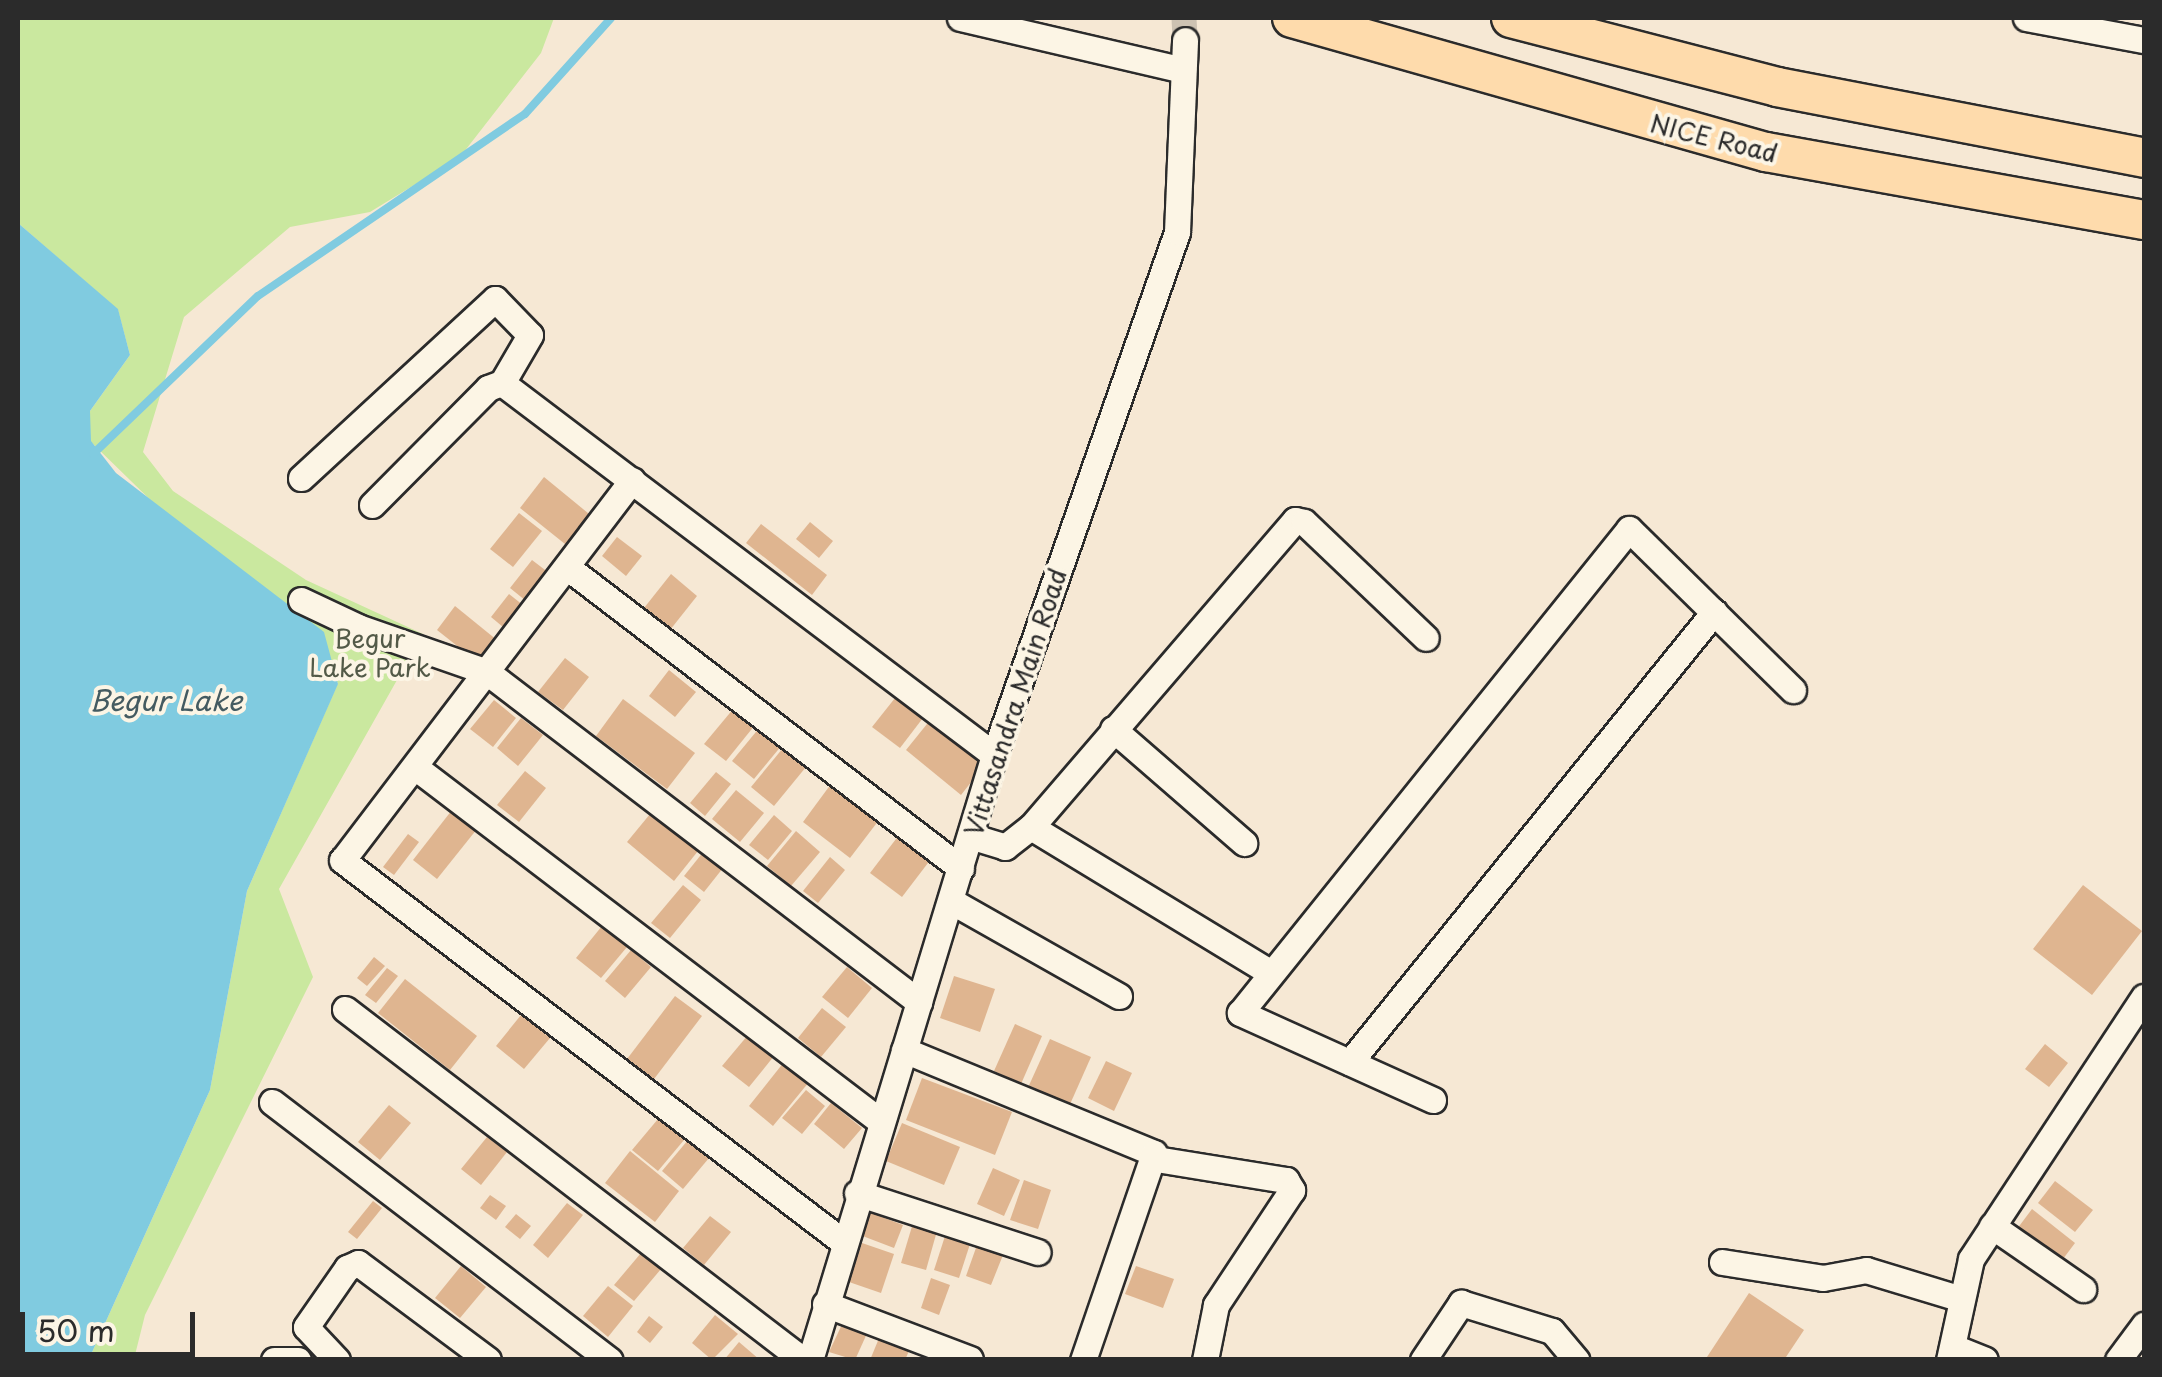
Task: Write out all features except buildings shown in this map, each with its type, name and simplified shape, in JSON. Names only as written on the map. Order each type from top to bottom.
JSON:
[{"type":"highway","name":"NICE Road","points":[[1292,18],[1522,88],[1766,152],[2144,220]]},
{"type":"highway","points":[[1511,18],[1778,88],[2144,158]]},
{"type":"street","points":[[960,18],[1183,70]]},
{"type":"street","points":[[2026,18],[2144,40]]},
{"type":"street","name":"Vittasandra Main Road","points":[[807,1360],[994,755],[1176,232],[1184,40]]},
{"type":"street","points":[[301,478],[496,299],[530,336],[502,382],[488,388],[372,504]]},
{"type":"street","points":[[502,382],[994,755]]},
{"type":"street","points":[[632,480],[342,860],[842,1241]]},
{"type":"street","points":[[970,836],[1005,847],[1031,828],[1295,520],[1304,522],[1426,638]]},
{"type":"street","points":[[1433,1100],[1240,1013],[1629,528],[1793,690]]},
{"type":"street","points":[[567,567],[961,868]]},
{"type":"street","points":[[301,600],[358,628],[487,672],[919,1002]]},
{"type":"street","points":[[1350,1062],[1714,612]]},
{"type":"street","points":[[1113,729],[1244,843]]},
{"type":"street","points":[[415,767],[880,1120]]},
{"type":"street","points":[[1031,828],[1271,973]]},
{"type":"street","points":[[951,900],[1119,996]]},
{"type":"street","points":[[1985,1360],[1952,1354],[1958,1298],[1992,1226],[2144,998]]},
{"type":"street","points":[[345,1009],[807,1360]]},
{"type":"street","points":[[904,1050],[1156,1159],[1286,1180],[1292,1190],[1216,1305],[1204,1360]]},
{"type":"street","points":[[272,1102],[610,1360]]},
{"type":"street","points":[[1083,1360],[1156,1159]]},
{"type":"street","points":[[858,1192],[1038,1252]]},
{"type":"street","points":[[1992,1226],[2083,1289]]},
{"type":"street","points":[[337,1360],[306,1327],[348,1268],[358,1262],[488,1360]]},
{"type":"street","points":[[1722,1262],[1822,1278],[1866,1270],[1958,1298]]},
{"type":"street","points":[[825,1304],[970,1360]]},
{"type":"street","points":[[1423,1360],[1461,1304],[1552,1332],[1576,1360]]},
{"type":"street","points":[[2118,1360],[2144,1326]]},
{"type":"street","points":[[274,1360],[298,1360]]},
{"type":"green space","name":"Begur Lake Park","points":[[18,18],[554,18],[541,53],[460,157],[370,212],[290,227],[184,317],[143,452],[173,491],[306,580],[423,634],[279,889],[313,977],[145,1315],[134,1359],[89,1359],[210,1090],[247,891],[338,683],[90,441],[90,411],[130,355],[118,310],[18,223]]},
{"type":"water","name":"Begur Lake","points":[[18,223],[118,309],[130,355],[90,411],[91,441],[116,473],[324,632],[338,684],[247,891],[210,1090],[89,1359],[18,1359]]},
{"type":"waterway","points":[[93,454],[258,296],[525,114],[611,18]]},
{"type":"tunnel","points":[[1184,18],[1185,40]]}]
